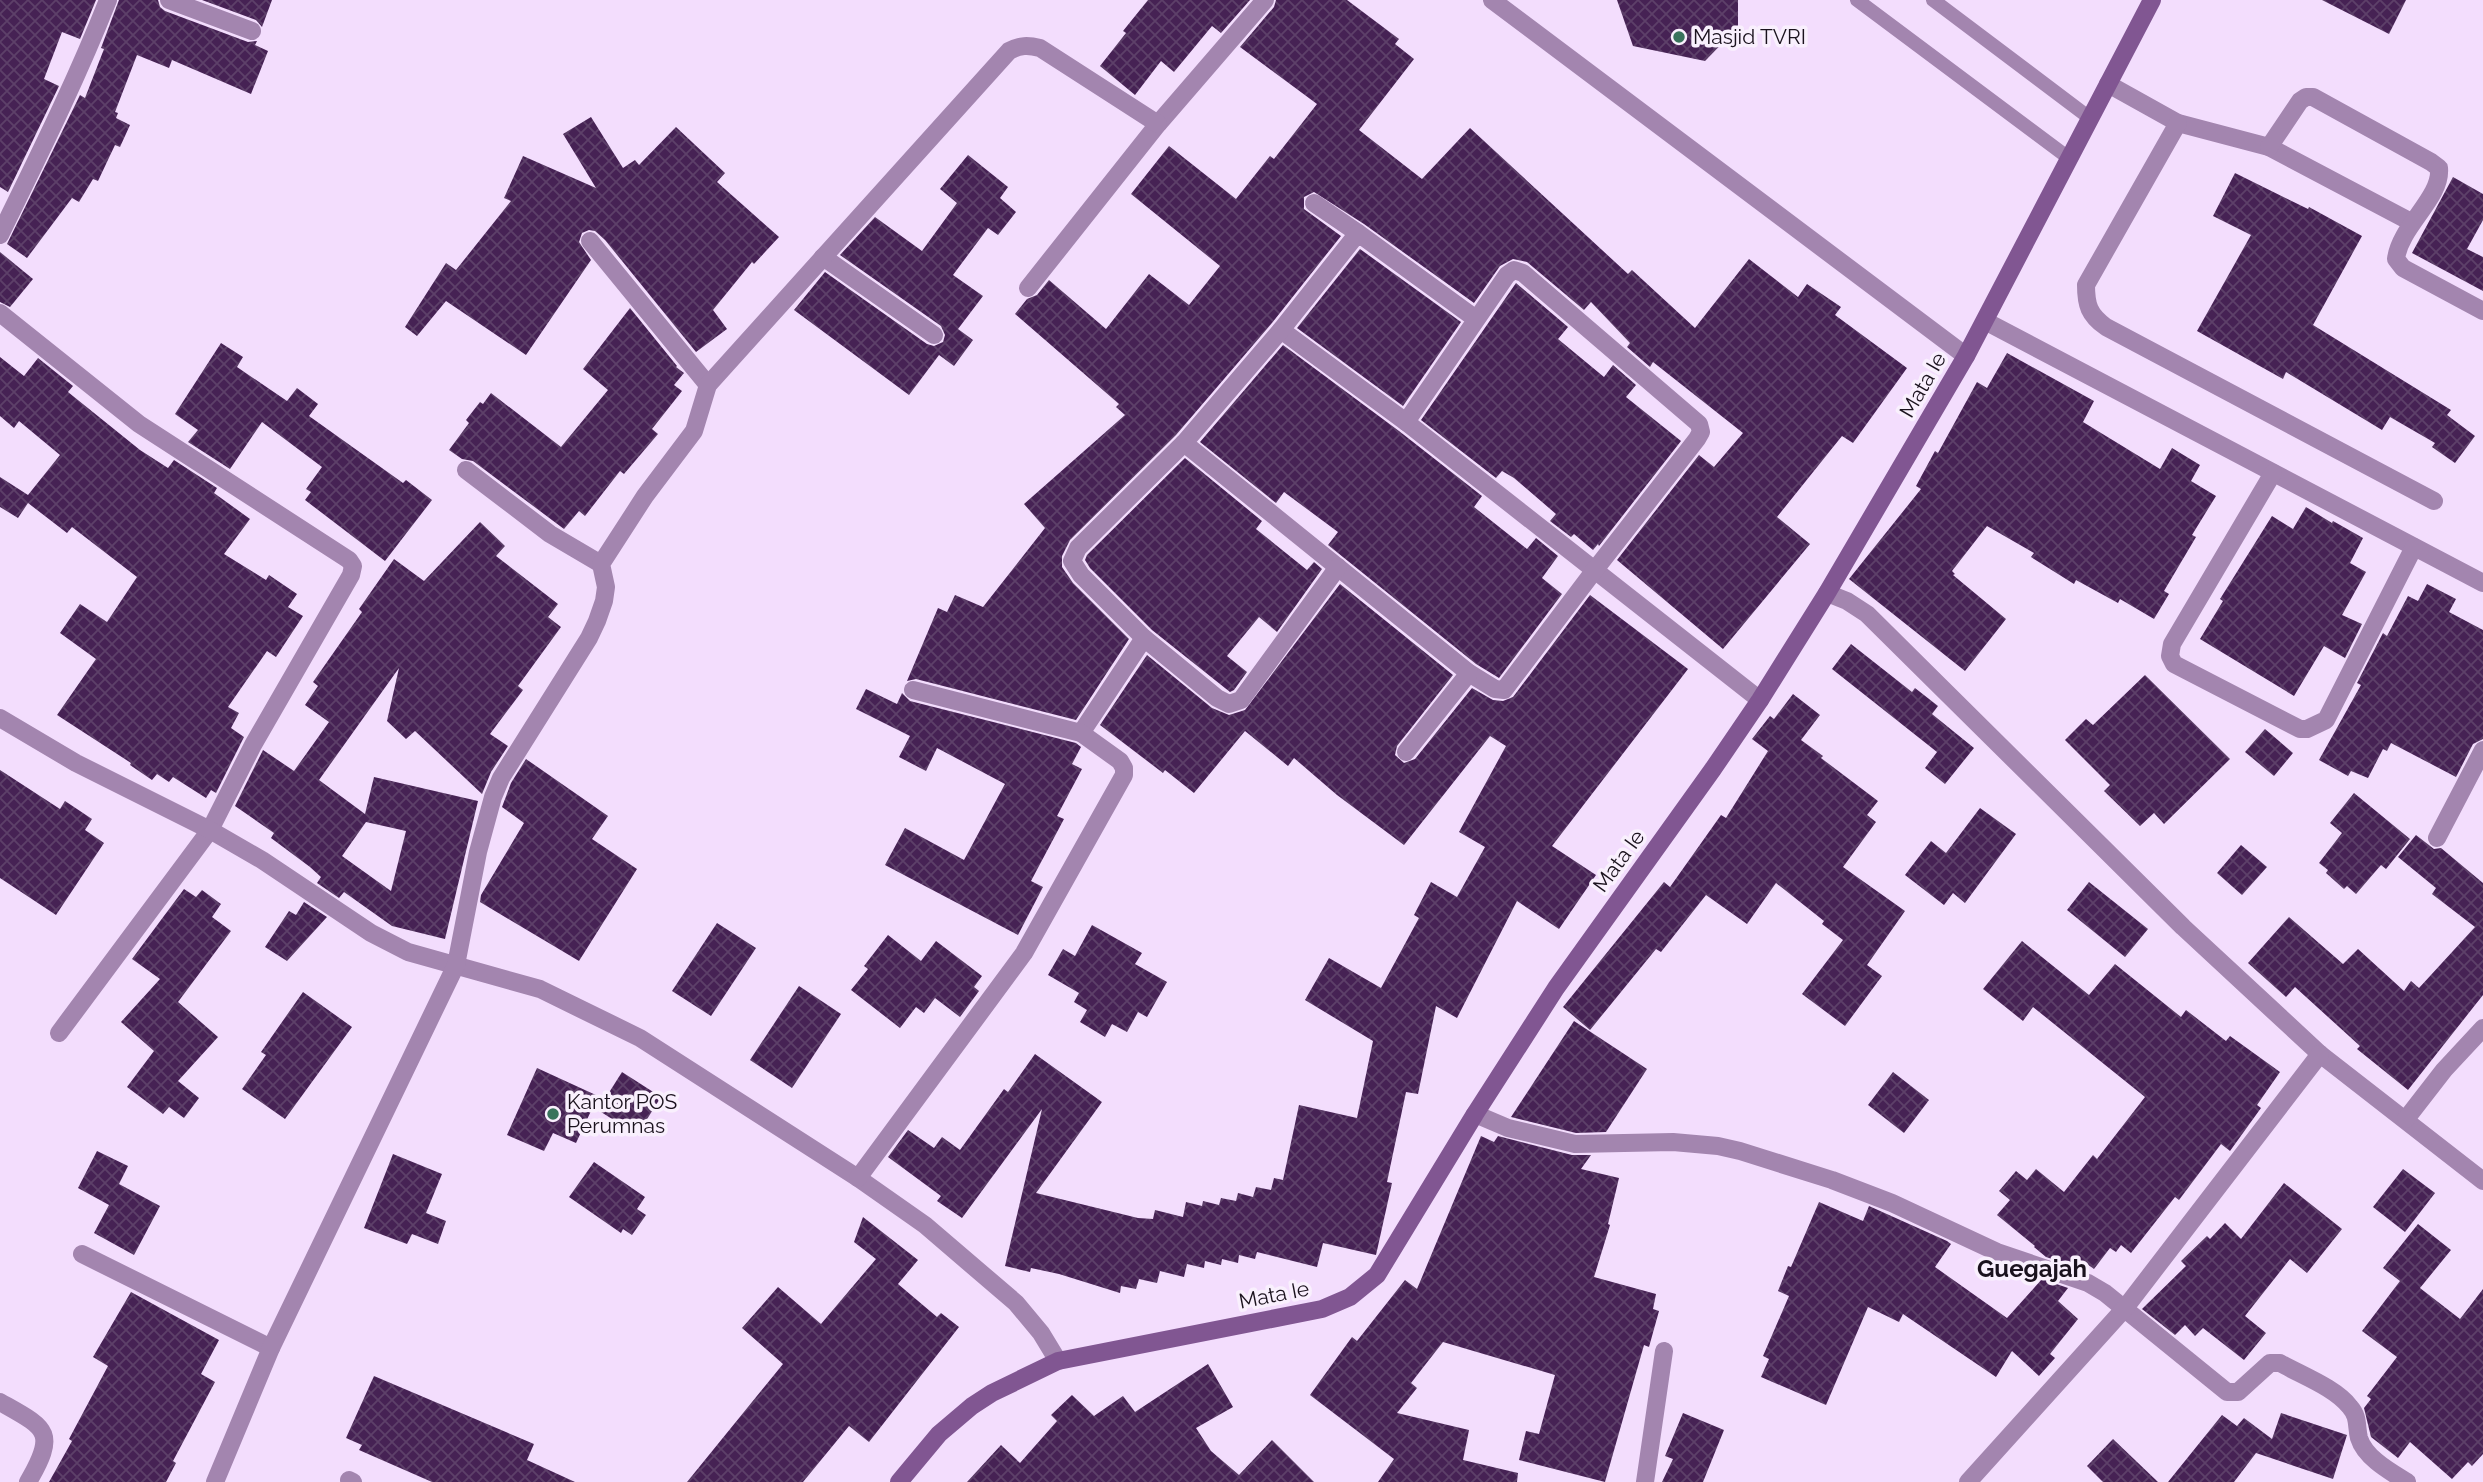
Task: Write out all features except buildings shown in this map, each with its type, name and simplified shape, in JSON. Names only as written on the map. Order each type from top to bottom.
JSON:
[{"type":"street","points":[[0,235],[60,113],[108,0]]},
{"type":"street","points":[[169,0],[252,31]]},
{"type":"street","points":[[1028,288],[1158,124],[1265,0]]},
{"type":"street","name":"Mata Ie","points":[[899,1482],[939,1434],[972,1406],[992,1392],[1058,1361],[1322,1309],[1350,1297],[1377,1275],[1556,988],[1713,769],[1827,593],[1966,356],[2152,0]]},
{"type":"street","points":[[1496,1],[1966,356]]},
{"type":"street","points":[[215,1482],[271,1348],[456,965],[478,852],[501,778],[589,638],[604,601],[606,587],[601,564],[645,496],[694,431],[708,385],[1009,51],[1030,45],[1040,48],[1158,124]]},
{"type":"street","points":[[2108,84],[2178,123],[2269,147],[2411,222]]},
{"type":"street","points":[[2269,147],[2300,101],[2313,97],[2439,168],[2440,176],[2436,188],[2411,222],[2396,259],[2403,268],[2483,311]]},
{"type":"street","points":[[2178,123],[2086,285],[2088,309],[2095,320],[2434,501]]},
{"type":"street","points":[[1314,203],[1476,319]]},
{"type":"street","points":[[1338,568],[1241,700],[1229,704],[1217,698],[1144,638],[1081,575],[1072,561],[1078,548],[1184,443],[1281,330],[1358,233]]},
{"type":"street","points":[[590,241],[708,385]]},
{"type":"street","points":[[823,257],[934,335]]},
{"type":"street","points":[[1184,443],[1469,673],[1500,691],[1507,688],[1701,432],[1699,424],[1523,272],[1514,270],[1507,275],[1406,422]]},
{"type":"street","points":[[0,313],[139,424],[349,560],[353,566],[351,575],[253,745],[210,830],[59,1033]]},
{"type":"street","points":[[1985,321],[2483,583]]},
{"type":"street","points":[[1281,330],[1406,422],[1760,699]]},
{"type":"street","points":[[466,470],[550,534],[601,564]]},
{"type":"street","points":[[2273,473],[2172,644],[2170,656],[2174,664],[2235,697],[2300,729],[2307,729],[2326,720],[2414,547]]},
{"type":"street","points":[[1827,593],[1847,601],[1867,614],[2183,928],[2320,1054],[2483,1181]]},
{"type":"street","points":[[1081,733],[1144,638]]},
{"type":"street","points":[[1406,752],[1469,673]]},
{"type":"street","points":[[858,1178],[1024,953],[1121,782],[1124,768],[1120,761],[1081,733],[913,690]]},
{"type":"street","points":[[0,719],[76,763],[210,830],[262,860],[371,933],[408,952],[540,989],[640,1038],[858,1178],[925,1225],[1016,1303],[1041,1333],[1058,1361]]},
{"type":"street","points":[[2437,838],[2483,750]]},
{"type":"street","points":[[2406,1119],[2444,1070],[2483,1028]]},
{"type":"street","points":[[1968,1482],[2125,1308],[2320,1054]]},
{"type":"street","points":[[1475,1114],[1508,1128],[1575,1144],[1673,1142],[1718,1146],[1832,1180],[1892,1203],[1997,1252],[2088,1283],[2125,1308],[2227,1392],[2238,1392],[2257,1373],[2274,1362],[2280,1363],[2339,1396],[2354,1413],[2358,1421],[2359,1438],[2371,1456],[2407,1482]]},
{"type":"street","points":[[82,1254],[271,1348]]},
{"type":"street","points":[[1645,1482],[1664,1351]]},
{"type":"street","points":[[0,1402],[38,1423],[44,1434],[46,1446],[28,1482]]},
{"type":"lane","points":[[1857,0],[2070,159]]},
{"type":"lane","points":[[1933,0],[2091,119]]},
{"type":"place","name":"Masjid TVRI","points":[[1679,37]]},
{"type":"place","name":"Kantor POS Perumnas","points":[[553,1114]]},
{"type":"district","name":"Guegajah","points":[[2032,1269]]}]
